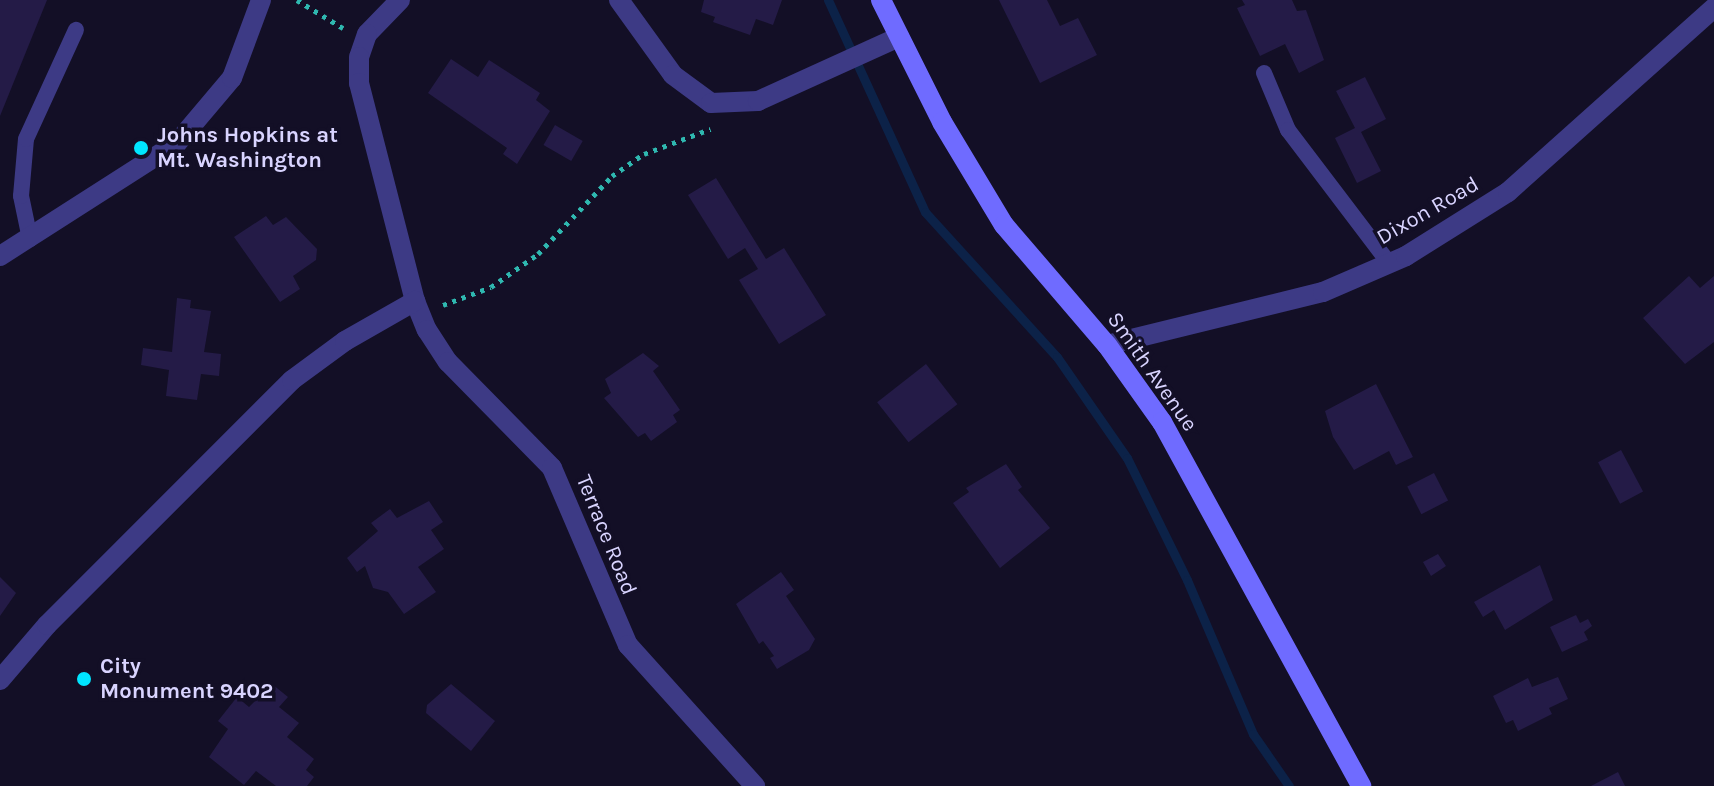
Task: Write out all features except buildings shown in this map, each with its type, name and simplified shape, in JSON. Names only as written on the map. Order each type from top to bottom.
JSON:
[{"type":"main road","name":"Smith Avenue","points":[[881,0],[942,122],[1004,225],[1107,345],[1162,422],[1361,786]]},
{"type":"street","points":[[0,256],[136,173],[205,115],[232,78],[261,0]]},
{"type":"street","points":[[367,34],[400,0]]},
{"type":"street","points":[[619,0],[673,75],[692,92],[711,103],[737,105],[758,101],[899,37]]},
{"type":"street","name":"Dixon Road","points":[[1107,345],[1323,292],[1389,263],[1508,192],[1714,8]]},
{"type":"street","name":"Terrace Road","points":[[367,34],[359,57],[363,110],[418,309],[448,362],[552,468],[628,645],[755,786]]},
{"type":"street","points":[[0,680],[47,625],[292,380],[345,341],[418,309]]},
{"type":"lane","points":[[30,239],[21,196],[26,139],[76,30]]},
{"type":"lane","points":[[1264,73],[1288,130],[1389,263]]},
{"type":"path","points":[[297,0],[333,26],[367,34]]},
{"type":"path","points":[[418,309],[491,287],[538,254],[612,176],[644,154],[719,126],[737,105]]},
{"type":"waterway","points":[[828,0],[925,212],[1057,357],[1127,458],[1187,580],[1253,734],[1289,786]]},
{"type":"place","name":"Johns Hopkins at Mt. Washington","points":[[141,148]]},
{"type":"place","name":"City Monument 9402","points":[[84,679]]}]
